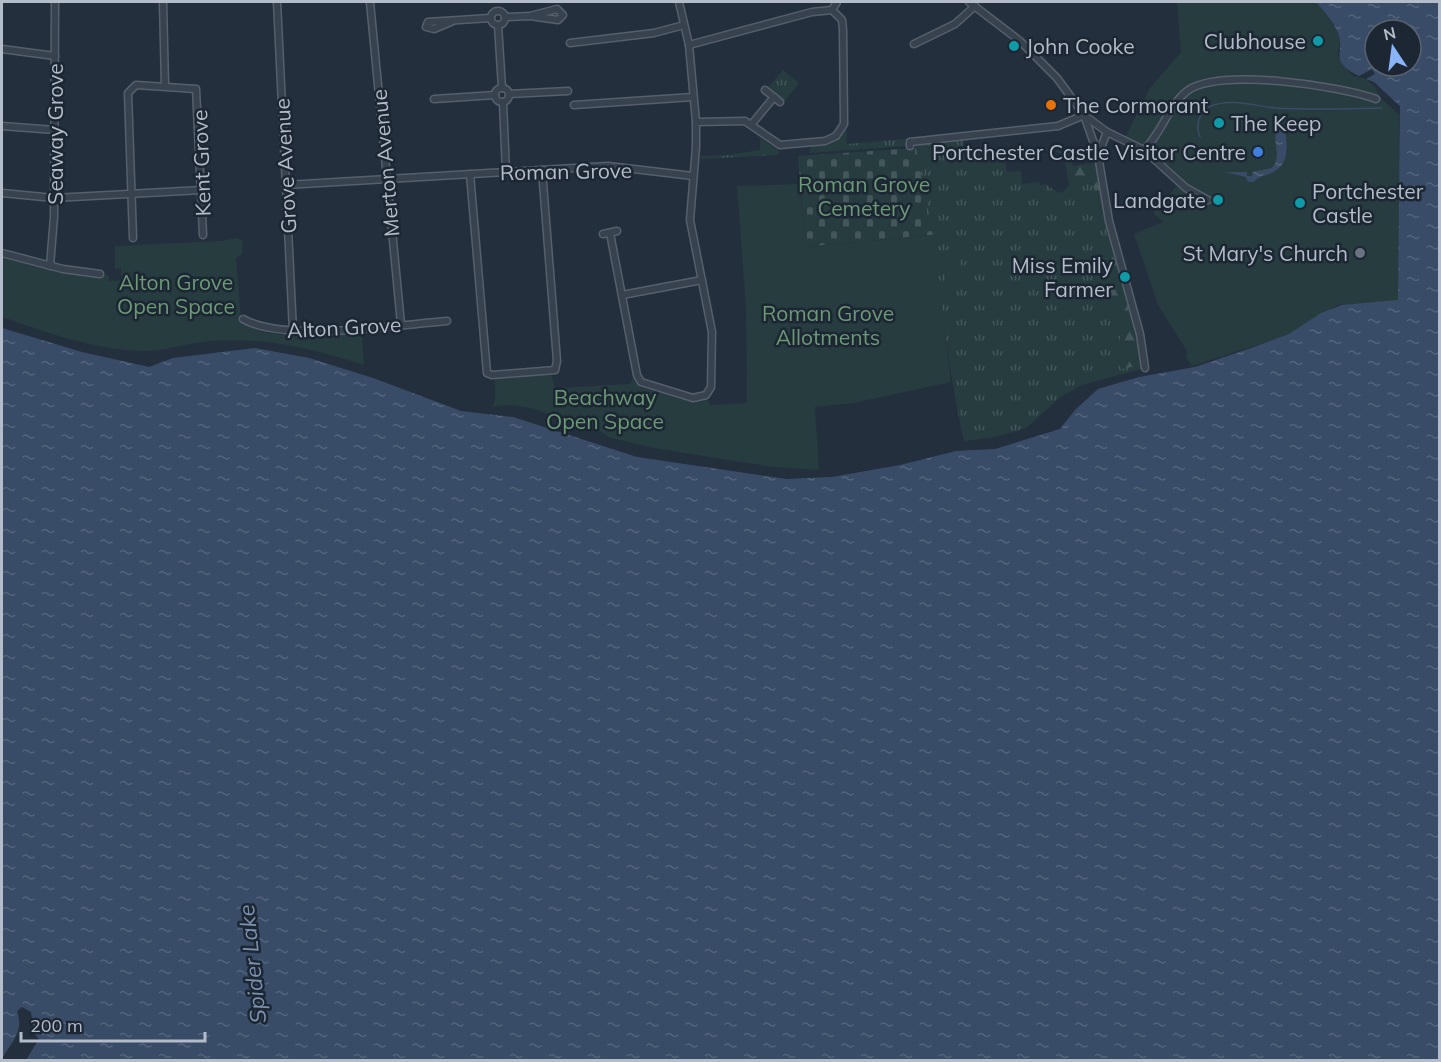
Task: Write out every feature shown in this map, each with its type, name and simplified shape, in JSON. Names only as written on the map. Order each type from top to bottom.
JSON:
[{"type":"street","name":"Seaway Grove","points":[[50,266],[54,198],[55,2]]},
{"type":"street","points":[[133,238],[128,93],[136,84],[165,86],[163,2]]},
{"type":"street","name":"Grove Avenue","points":[[277,2],[293,331]]},
{"type":"street","name":"Merton Avenue","points":[[370,2],[401,324]]},
{"type":"street","points":[[497,2],[497,11]]},
{"type":"street","points":[[610,233],[637,375],[641,382],[693,398],[700,398],[709,392],[711,387],[712,332],[690,220],[696,122],[689,45],[679,2]]},
{"type":"street","points":[[832,10],[837,2]]},
{"type":"street","points":[[914,44],[951,27],[972,4],[1020,40],[1057,78],[1084,115],[1098,155],[1108,221],[1140,334],[1145,368]]},
{"type":"street","points":[[689,45],[812,12],[832,10]]},
{"type":"street","points":[[696,122],[742,120],[780,145],[825,141],[836,136],[844,124],[843,30],[842,20],[832,10]]},
{"type":"street","points":[[490,18],[492,13],[497,11],[502,12],[505,17]]},
{"type":"street","points":[[530,16],[505,17],[498,25],[502,88],[509,94],[568,91]]},
{"type":"street","points":[[453,21],[490,18]]},
{"type":"street","points":[[490,18],[494,24],[498,25]]},
{"type":"street","points":[[570,43],[654,33],[684,25]]},
{"type":"street","points":[[2,49],[55,56]]},
{"type":"street","points":[[1144,150],[1157,137],[1176,102],[1187,91],[1211,81],[1334,87],[1376,99]]},
{"type":"street","name":"Kent Grove","points":[[165,86],[190,87],[197,92],[203,235]]},
{"type":"street","points":[[502,88],[497,89],[495,95],[497,100],[503,102]]},
{"type":"street","points":[[751,125],[777,100],[765,90]]},
{"type":"street","points":[[503,102],[508,99],[509,94]]},
{"type":"street","points":[[434,99],[495,95]]},
{"type":"street","points":[[574,105],[693,97]]},
{"type":"street","points":[[503,102],[506,172]]},
{"type":"street","points":[[1084,115],[1107,132],[1144,150],[1186,188],[1208,200]]},
{"type":"street","points":[[910,146],[910,142],[1058,126],[1084,115]]},
{"type":"street","points":[[2,126],[55,130]]},
{"type":"street","points":[[1098,155],[1107,132]]},
{"type":"street","name":"Roman Grove","points":[[286,185],[626,167],[693,176]]},
{"type":"street","points":[[470,174],[488,373],[492,375],[555,370],[557,361],[542,170]]},
{"type":"street","points":[[2,193],[54,198],[202,190]]},
{"type":"street","points":[[2,253],[50,266],[100,274]]},
{"type":"street","points":[[622,295],[702,280]]},
{"type":"street","name":"Alton Grove","points":[[243,319],[257,327],[293,331],[447,321]]},
{"type":"green space","name":"Portchester Castle","points":[[1177,2],[1316,2],[1337,30],[1340,41],[1338,55],[1342,64],[1353,76],[1366,79],[1376,88],[1380,97],[1399,115],[1401,209],[1398,300],[1386,304],[1338,305],[1291,334],[1192,366],[1186,357],[1187,351],[1158,305],[1134,234],[1163,222],[1153,213],[1181,181],[1147,148],[1125,138],[1150,88],[1181,52]]},
{"type":"green space","points":[[783,70],[799,83],[784,102],[768,88]]},
{"type":"green space","points":[[846,123],[847,144],[905,139],[906,146],[809,153],[812,145],[835,140]]},
{"type":"green space","points":[[760,138],[778,150],[779,155],[701,159],[701,156],[729,155],[760,150]]},
{"type":"green space","points":[[963,139],[965,161],[1005,157],[1007,172],[1021,171],[1022,184],[1039,182],[1040,185],[1046,184],[1058,193],[1064,191],[1069,185],[1092,183],[1099,196],[1140,334],[1145,368],[1082,385],[1062,396],[1026,428],[995,437],[964,441],[950,367],[923,182],[915,145]]},
{"type":"green space","name":"Roman Grove Cemetery","points":[[916,148],[933,235],[805,247],[798,156]]},
{"type":"green space","points":[[1069,149],[1073,166],[1096,162],[1106,220],[1092,183],[1069,185],[1064,155],[1054,151]]},
{"type":"green space","name":"Roman Grove Allotments","points":[[799,184],[806,247],[933,235],[951,382],[854,403],[815,407],[819,470],[773,467],[659,449],[611,438],[597,430],[531,408],[512,405],[492,406],[495,402],[495,377],[551,374],[555,388],[630,384],[633,378],[640,387],[695,403],[706,395],[710,405],[747,403],[746,308],[737,186]]},
{"type":"green space","points":[[1109,232],[1142,365],[1120,369],[1120,335],[1103,255],[1108,249]]},
{"type":"green space","name":"Alton Grove Open Space","points":[[237,238],[243,241],[242,254],[236,258],[241,320],[263,332],[293,336],[362,331],[364,365],[308,349],[250,341],[202,342],[147,351],[121,350],[69,339],[2,317],[2,255],[108,275],[109,281],[121,280],[121,268],[115,269],[115,246],[221,241]]},
{"type":"green space","points":[[958,249],[963,281],[947,284],[941,251]]},
{"type":"water","name":"Spider Lake","points":[[1316,2],[1439,2],[1439,1060],[26,1060],[39,1039],[35,1034],[31,1012],[22,1007],[17,1011],[19,1024],[16,1036],[2,1058],[2,328],[82,352],[149,367],[173,358],[255,348],[309,358],[373,378],[461,411],[513,417],[637,457],[786,479],[832,477],[900,465],[956,451],[995,449],[1060,429],[1075,410],[1098,389],[1139,377],[1195,367],[1251,348],[1289,334],[1321,313],[1342,305],[1398,300],[1400,106],[1374,82],[1366,79],[1423,78],[1423,18],[1363,18],[1363,74],[1359,76],[1340,61],[1340,40],[1331,21]]},
{"type":"water","points":[[1279,127],[1285,130],[1287,144],[1283,163],[1279,168],[1259,177],[1254,182],[1248,182],[1246,177],[1225,172],[1247,172],[1247,176],[1252,176],[1253,172],[1272,168],[1277,158],[1275,136]]},
{"type":"waterway","points":[[1200,137],[1198,128],[1201,115],[1207,108],[1219,104],[1235,103],[1302,109],[1382,108]]},
{"type":"place","name":"Clubhouse","points":[[1318,41]]},
{"type":"place","name":"John Cooke","points":[[1014,46]]},
{"type":"place","name":"The Cormorant","points":[[1051,105]]},
{"type":"place","name":"The Keep","points":[[1219,123]]},
{"type":"place","name":"Portchester Castle Visitor Centre","points":[[1258,152]]},
{"type":"place","name":"Landgate","points":[[1218,200]]},
{"type":"place","name":"Portchester Castle","points":[[1300,203]]},
{"type":"place","name":"St Mary's Church","points":[[1360,253]]},
{"type":"place","name":"Miss Emily Farmer","points":[[1125,277]]},
{"type":"park label","name":"Beachway Open Space","points":[[605,409]]}]
